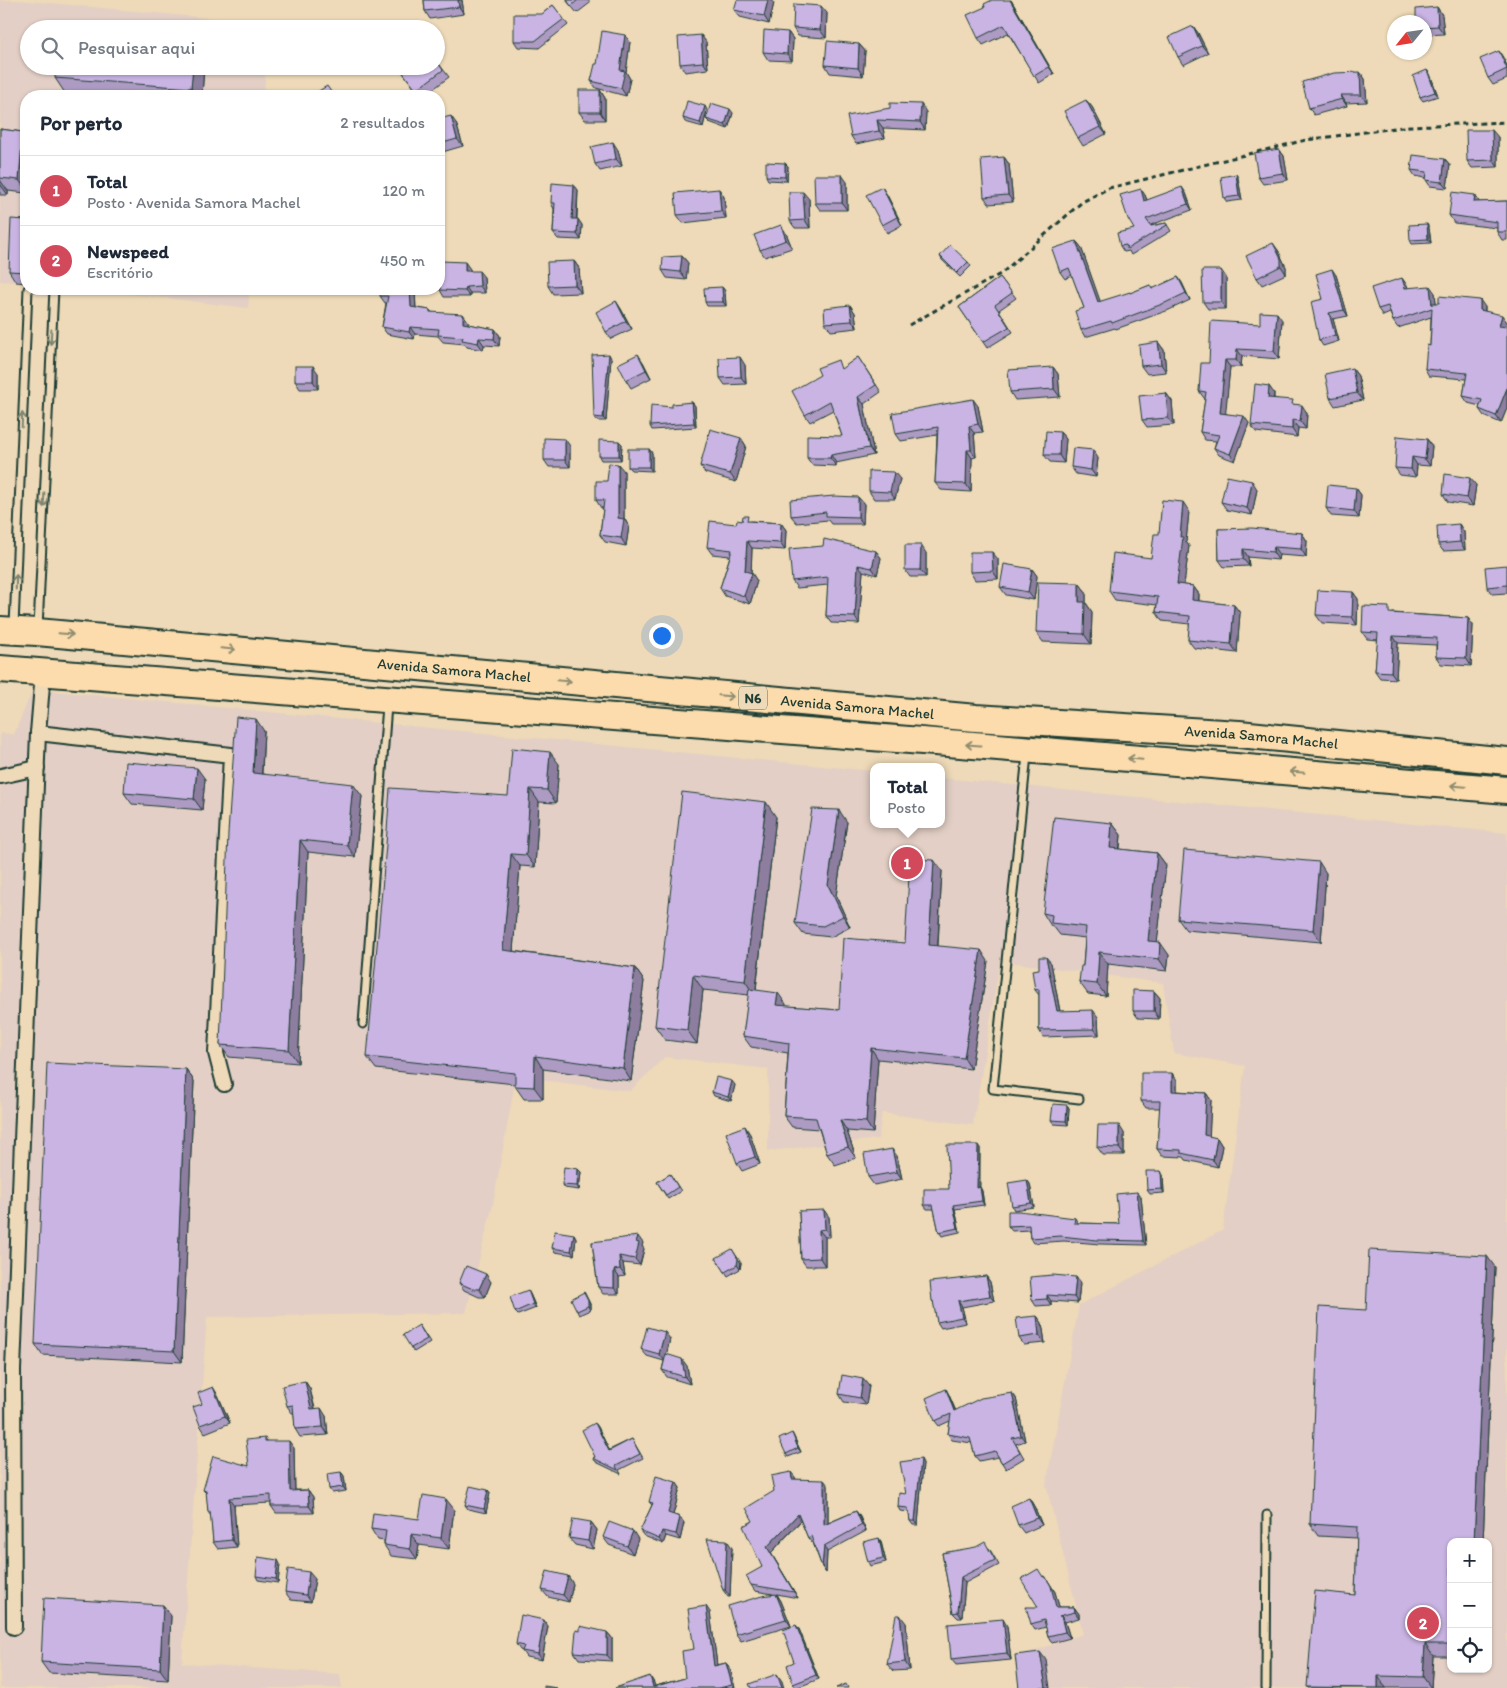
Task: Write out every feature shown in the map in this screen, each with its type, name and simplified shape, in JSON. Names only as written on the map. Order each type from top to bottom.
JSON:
[{"type":"highway","name":"Avenida Samora Machel","points":[[17,631],[976,718],[1239,734],[1507,761]]},
{"type":"highway","name":"Avenida Samora Machel","points":[[0,669],[1028,750],[1507,790]]},
{"type":"street","points":[[14,1627],[13,1370],[38,733],[43,673]]},
{"type":"street","points":[[38,733],[231,755],[216,1053],[224,1084]]},
{"type":"street","points":[[1,776],[37,768]]},
{"type":"lane","points":[[17,631],[28,295]]},
{"type":"lane","points":[[17,631],[53,295]]},
{"type":"lane","points":[[363,1024],[387,699]]},
{"type":"lane","points":[[1028,750],[994,1090],[1079,1098]]},
{"type":"lane","points":[[1266,1688],[1267,1515]]},
{"type":"path","points":[[909,325],[1002,273],[1082,202],[1109,188],[1306,140],[1410,126],[1507,122]]},
{"type":"shaded area","points":[[0,0],[19,0],[228,20],[20,20],[20,75],[265,75],[264,90],[20,90],[20,283],[0,281]]},
{"type":"shaded area","points":[[139,295],[249,295],[248,308]]},
{"type":"shaded area","points":[[33,689],[870,771],[870,828],[945,828],[945,778],[1507,833],[1507,1688],[1020,1688],[1016,1657],[1083,1634],[1046,1485],[1079,1305],[1223,1230],[1245,1066],[1174,1053],[1163,983],[1000,961],[973,1125],[882,1113],[878,1139],[768,1151],[768,1069],[665,1057],[630,1091],[516,1077],[493,1204],[466,1313],[207,1317],[182,1663],[340,1674],[342,1688],[0,1688],[0,733],[14,734]]},
{"type":"building","points":[[424,0],[458,0],[459,7],[425,11]]},
{"type":"building","points":[[567,0],[578,0],[571,6]]},
{"type":"building","points":[[737,0],[768,0],[764,16],[734,10]]},
{"type":"building","points":[[992,0],[1010,0],[1049,67],[1034,76],[1004,25],[978,38],[967,15],[985,7],[984,4]]},
{"type":"building","points":[[794,4],[821,6],[820,30],[793,28]]},
{"type":"building","points":[[553,5],[564,19],[535,41],[514,41],[514,14],[542,14]]},
{"type":"building","points":[[1437,7],[1438,26],[1432,26],[1432,15],[1416,15],[1416,9]]},
{"type":"building","points":[[1193,26],[1202,46],[1178,57],[1169,37]]},
{"type":"building","points":[[764,30],[788,32],[787,54],[763,52]]},
{"type":"building","points":[[602,31],[625,35],[620,70],[625,71],[621,88],[591,81],[595,64],[597,64]]},
{"type":"building","points":[[701,35],[703,62],[680,64],[678,37]]},
{"type":"building","points":[[827,41],[859,44],[858,68],[825,65]]},
{"type":"building","points":[[1499,51],[1507,69],[1488,78],[1480,59]]},
{"type":"building","points":[[1427,70],[1435,92],[1420,97],[1413,76]]},
{"type":"building","points":[[1360,72],[1361,95],[1341,95],[1342,99],[1309,108],[1302,82],[1334,73]]},
{"type":"building","points":[[55,75],[192,75],[191,88],[55,78]]},
{"type":"building","points":[[405,75],[436,75],[416,90]]},
{"type":"building","points":[[327,86],[330,90],[320,90]]},
{"type":"building","points":[[579,90],[600,90],[600,112],[579,112]]},
{"type":"building","points":[[1086,100],[1100,127],[1078,138],[1064,111]]},
{"type":"building","points":[[687,101],[705,106],[700,123],[683,118]]},
{"type":"building","points":[[711,103],[730,109],[725,125],[706,119]]},
{"type":"building","points":[[890,103],[921,104],[920,122],[877,120],[879,131],[851,136],[847,116],[890,108]]},
{"type":"building","points":[[451,116],[457,139],[445,142],[445,118]]},
{"type":"building","points":[[0,129],[20,132],[19,180],[0,178]]},
{"type":"building","points":[[1466,130],[1492,130],[1493,160],[1467,161]]},
{"type":"building","points":[[613,142],[616,159],[595,164],[591,147]]},
{"type":"building","points":[[1279,149],[1283,173],[1258,177],[1254,153]]},
{"type":"building","points":[[1413,155],[1445,159],[1442,182],[1426,180],[1427,172],[1411,170]]},
{"type":"building","points":[[1004,157],[1008,195],[984,197],[981,159]]},
{"type":"building","points":[[766,162],[785,163],[785,177],[766,176]]},
{"type":"building","points":[[1236,174],[1239,196],[1224,198],[1221,177]]},
{"type":"building","points":[[814,175],[842,175],[842,203],[815,203]]},
{"type":"building","points":[[552,183],[574,185],[572,219],[578,219],[577,234],[553,233],[555,203],[551,203]]},
{"type":"building","points":[[882,187],[897,217],[882,225],[866,195]]},
{"type":"building","points":[[1182,187],[1188,204],[1146,219],[1151,226],[1166,223],[1167,225],[1127,249],[1126,245],[1120,246],[1117,233],[1134,229],[1128,219],[1120,195],[1141,189],[1144,201]]},
{"type":"building","points":[[719,189],[721,211],[677,215],[675,193]]},
{"type":"building","points":[[789,192],[803,192],[805,220],[790,221]]},
{"type":"building","points":[[1452,192],[1475,195],[1474,202],[1507,201],[1507,232],[1497,232],[1497,222],[1449,215]]},
{"type":"building","points":[[11,219],[20,220],[20,272],[9,271]]},
{"type":"building","points":[[1427,224],[1428,239],[1410,240],[1409,225]]},
{"type":"building","points":[[781,225],[786,240],[760,250],[754,235]]},
{"type":"building","points":[[1076,241],[1098,302],[1150,285],[1152,289],[1178,277],[1186,293],[1112,323],[1111,321],[1081,330],[1075,311],[1084,308],[1069,268],[1060,272],[1052,249]]},
{"type":"building","points":[[1273,243],[1281,259],[1281,266],[1257,278],[1246,256]]},
{"type":"building","points":[[950,245],[968,262],[957,273],[940,256]]},
{"type":"building","points":[[682,256],[680,272],[662,270],[663,257]]},
{"type":"building","points":[[445,261],[465,262],[465,271],[479,271],[480,286],[466,287],[465,291],[445,290]]},
{"type":"building","points":[[574,261],[575,285],[548,286],[547,262]]},
{"type":"building","points":[[1332,269],[1344,310],[1329,313],[1335,335],[1319,340],[1311,302],[1323,299],[1316,274]]},
{"type":"building","points":[[1202,270],[1221,270],[1221,302],[1203,302]]},
{"type":"building","points":[[1000,277],[1012,293],[995,305],[1009,327],[983,342],[959,307]]},
{"type":"building","points":[[1402,278],[1405,288],[1430,286],[1432,305],[1432,303],[1439,303],[1439,296],[1480,300],[1480,310],[1502,315],[1499,326],[1507,327],[1507,388],[1496,416],[1479,409],[1482,400],[1463,396],[1467,373],[1425,369],[1427,345],[1430,346],[1432,308],[1393,321],[1388,306],[1378,309],[1371,288]]},
{"type":"building","points":[[722,287],[723,302],[705,302],[704,288]]},
{"type":"building","points":[[410,295],[411,307],[430,310],[430,312],[463,314],[463,323],[495,329],[494,339],[479,338],[478,343],[462,340],[463,337],[438,335],[439,329],[410,327],[409,332],[382,327],[388,296],[380,296]]},
{"type":"building","points":[[616,301],[626,321],[606,332],[596,312]]},
{"type":"building","points":[[850,305],[852,321],[825,323],[824,308]]},
{"type":"building","points":[[1260,312],[1277,313],[1274,351],[1237,349],[1236,360],[1225,360],[1220,413],[1244,416],[1230,454],[1214,448],[1219,435],[1200,432],[1206,392],[1199,391],[1201,363],[1209,363],[1211,321],[1260,324]]},
{"type":"building","points":[[1158,342],[1161,364],[1141,366],[1139,345]]},
{"type":"building","points":[[609,354],[603,418],[594,417],[592,355]]},
{"type":"building","points":[[638,354],[646,370],[626,380],[618,364]]},
{"type":"building","points":[[740,357],[741,377],[720,378],[719,358]]},
{"type":"building","points":[[858,357],[876,385],[858,397],[869,448],[831,455],[830,458],[807,458],[807,435],[842,436],[830,401],[805,415],[792,391],[820,375],[817,368],[838,360],[841,369]]},
{"type":"building","points":[[295,366],[313,366],[313,381],[295,381]]},
{"type":"building","points":[[1053,367],[1054,389],[1010,392],[1008,370]]},
{"type":"building","points":[[1352,368],[1357,393],[1330,398],[1325,374]]},
{"type":"building","points":[[1255,384],[1269,386],[1268,398],[1293,400],[1292,404],[1302,405],[1300,421],[1292,420],[1292,429],[1251,425]]},
{"type":"building","points":[[1166,393],[1168,418],[1142,420],[1139,396]]},
{"type":"building","points":[[973,399],[978,424],[969,426],[971,450],[967,450],[966,484],[935,483],[938,427],[896,434],[892,413]]},
{"type":"building","points":[[692,402],[694,423],[650,426],[651,405],[672,407],[672,404]]},
{"type":"building","points":[[710,429],[741,438],[730,474],[700,466]]},
{"type":"building","points":[[1046,431],[1060,432],[1059,455],[1044,455]]},
{"type":"building","points":[[1397,436],[1427,439],[1425,459],[1412,457],[1411,469],[1395,468]]},
{"type":"building","points":[[544,438],[565,439],[565,460],[544,460]]},
{"type":"building","points":[[599,440],[619,441],[619,456],[599,456]]},
{"type":"building","points":[[1073,448],[1093,450],[1091,470],[1071,467]]},
{"type":"building","points":[[628,449],[649,449],[649,467],[628,467]]},
{"type":"building","points":[[609,463],[618,464],[618,518],[624,519],[621,538],[600,535],[604,500],[596,500],[596,481],[607,481]]},
{"type":"building","points":[[869,471],[894,472],[890,492],[869,491]]},
{"type":"building","points":[[1445,474],[1470,478],[1467,498],[1443,494]]},
{"type":"building","points":[[1227,476],[1252,481],[1247,508],[1221,502]]},
{"type":"building","points":[[1328,485],[1356,488],[1354,511],[1326,508]]},
{"type":"building","points":[[834,496],[858,497],[858,517],[826,516],[826,512],[791,516],[790,500]]},
{"type":"building","points":[[1162,500],[1183,502],[1180,537],[1183,537],[1177,584],[1193,586],[1192,600],[1234,605],[1231,644],[1188,640],[1190,616],[1156,612],[1158,597],[1109,591],[1113,553],[1151,558],[1154,534],[1159,534]]},
{"type":"building","points":[[743,516],[748,516],[747,521],[781,523],[780,543],[747,541],[745,571],[752,573],[744,596],[720,588],[732,550],[707,547],[710,521],[736,524],[737,520],[742,521]]},
{"type":"building","points":[[1459,524],[1460,542],[1438,544],[1437,526]]},
{"type":"building","points":[[1252,528],[1302,533],[1301,549],[1274,547],[1273,552],[1243,549],[1243,559],[1219,560],[1218,529]]},
{"type":"building","points":[[824,539],[876,551],[872,568],[858,565],[855,617],[826,616],[828,577],[792,581],[789,549],[823,546]]},
{"type":"building","points":[[905,545],[921,545],[920,570],[905,570]]},
{"type":"building","points":[[970,552],[992,552],[993,571],[970,572]]},
{"type":"building","points":[[1004,564],[1032,569],[1028,592],[1000,587]]},
{"type":"building","points":[[1507,565],[1507,585],[1487,587],[1485,567]]},
{"type":"building","points":[[1038,582],[1079,583],[1079,602],[1085,602],[1084,634],[1036,632]]},
{"type":"building","points":[[1318,590],[1353,592],[1352,617],[1316,615]]},
{"type":"building","points":[[1363,606],[1389,607],[1389,613],[1468,618],[1466,658],[1436,657],[1437,638],[1393,636],[1391,672],[1375,671],[1378,633],[1362,632]]},
{"type":"building","points":[[236,717],[256,719],[253,773],[353,784],[347,845],[300,840],[289,1050],[220,1045],[228,833]]},
{"type":"building","points":[[512,748],[550,752],[547,790],[530,789],[526,855],[511,854],[503,950],[635,968],[623,1068],[535,1056],[534,1087],[515,1086],[515,1073],[367,1057],[390,788],[508,796]]},
{"type":"building","points":[[126,762],[197,768],[194,799],[124,793]]},
{"type":"building","points":[[682,792],[766,802],[745,981],[693,975],[687,1030],[655,1026]]},
{"type":"building","points":[[812,809],[839,810],[828,885],[843,916],[823,926],[795,923]]},
{"type":"building","points":[[1054,817],[1112,823],[1110,848],[1157,853],[1148,941],[1160,942],[1159,959],[1099,952],[1097,984],[1079,982],[1081,966],[1083,966],[1086,927],[1051,923],[1052,915],[1043,913]]},
{"type":"building","points":[[1184,850],[1319,862],[1313,930],[1178,919]]},
{"type":"building","points":[[910,859],[934,860],[929,945],[981,950],[964,1058],[871,1048],[866,1122],[840,1120],[848,1147],[827,1154],[816,1118],[784,1116],[789,1043],[743,1036],[749,989],[778,993],[776,1005],[839,1010],[843,938],[905,943]]},
{"type":"building","points":[[1039,957],[1046,957],[1057,1011],[1093,1010],[1094,1029],[1039,1030],[1039,989],[1035,990],[1032,970],[1039,969]]},
{"type":"building","points":[[1133,990],[1154,991],[1154,1011],[1133,1011]]},
{"type":"building","points":[[47,1063],[186,1069],[174,1351],[35,1344]]},
{"type":"building","points":[[1141,1073],[1172,1073],[1172,1091],[1206,1093],[1204,1135],[1217,1138],[1213,1160],[1181,1153],[1181,1150],[1157,1149],[1160,1101],[1141,1101]]},
{"type":"building","points":[[716,1077],[732,1081],[728,1097],[712,1092]]},
{"type":"building","points":[[1053,1104],[1067,1105],[1066,1121],[1051,1120]]},
{"type":"building","points":[[1098,1125],[1119,1125],[1119,1148],[1097,1147]]},
{"type":"building","points":[[745,1126],[755,1157],[737,1163],[726,1133]]},
{"type":"building","points":[[947,1145],[978,1145],[977,1188],[980,1187],[982,1201],[953,1205],[958,1228],[939,1232],[933,1205],[924,1205],[924,1189],[949,1189]]},
{"type":"building","points":[[892,1149],[897,1172],[868,1177],[864,1154]]},
{"type":"building","points":[[564,1167],[578,1169],[577,1186],[562,1185]]},
{"type":"building","points":[[1146,1171],[1161,1171],[1162,1189],[1147,1190]]},
{"type":"building","points":[[670,1174],[678,1187],[666,1195],[657,1182]]},
{"type":"building","points":[[1027,1180],[1031,1203],[1012,1206],[1008,1183]]},
{"type":"building","points":[[1137,1192],[1143,1241],[1097,1240],[1061,1236],[1030,1238],[1029,1225],[1008,1226],[1008,1211],[1075,1218],[1074,1223],[1119,1224],[1116,1194]]},
{"type":"building","points":[[824,1210],[825,1229],[819,1230],[820,1258],[801,1259],[799,1211]]},
{"type":"building","points":[[555,1231],[574,1234],[571,1251],[552,1248]]},
{"type":"building","points":[[638,1236],[636,1242],[639,1243],[635,1259],[619,1256],[620,1269],[614,1270],[614,1288],[598,1287],[592,1242]]},
{"type":"building","points":[[732,1249],[738,1259],[737,1265],[725,1272],[716,1258]]},
{"type":"building","points":[[1369,1250],[1487,1256],[1474,1538],[1447,1538],[1447,1644],[1425,1644],[1423,1677],[1378,1676],[1378,1688],[1307,1687],[1315,1591],[1355,1595],[1356,1566],[1357,1527],[1310,1524],[1319,1307],[1366,1310]]},
{"type":"building","points":[[466,1266],[486,1274],[479,1289],[473,1289],[459,1283]]},
{"type":"building","points":[[1053,1275],[1076,1277],[1074,1297],[1047,1295],[1047,1299],[1032,1300],[1030,1277]]},
{"type":"building","points":[[986,1276],[990,1296],[958,1301],[962,1317],[937,1322],[930,1282]]},
{"type":"building","points":[[528,1290],[533,1304],[515,1312],[510,1297]]},
{"type":"building","points":[[584,1292],[588,1300],[588,1306],[577,1311],[571,1299]]},
{"type":"building","points":[[1037,1316],[1039,1335],[1019,1338],[1016,1318]]},
{"type":"building","points":[[419,1325],[427,1339],[411,1348],[403,1335]]},
{"type":"building","points":[[647,1327],[665,1332],[659,1354],[641,1349]]},
{"type":"building","points":[[666,1354],[682,1359],[685,1377],[662,1370]]},
{"type":"building","points":[[842,1375],[863,1379],[860,1398],[839,1394]]},
{"type":"building","points":[[305,1381],[311,1409],[321,1408],[323,1427],[295,1429],[293,1405],[287,1406],[282,1386]]},
{"type":"building","points":[[213,1387],[225,1416],[200,1425],[193,1407],[202,1404],[198,1393]]},
{"type":"building","points":[[946,1389],[954,1411],[981,1398],[1012,1393],[1021,1436],[1012,1438],[1020,1452],[1002,1463],[995,1451],[975,1456],[970,1438],[948,1434],[951,1414],[935,1421],[926,1398]]},
{"type":"building","points":[[595,1423],[609,1451],[632,1439],[640,1454],[616,1466],[618,1470],[593,1458],[595,1457],[582,1430]]},
{"type":"building","points":[[792,1433],[798,1448],[786,1454],[779,1439]]},
{"type":"building","points":[[265,1438],[265,1441],[289,1441],[290,1491],[308,1490],[309,1506],[271,1506],[271,1495],[229,1498],[232,1540],[213,1542],[210,1511],[208,1512],[206,1491],[203,1490],[213,1456],[249,1466],[246,1440]]},
{"type":"building","points":[[921,1459],[915,1521],[910,1521],[908,1508],[898,1507],[899,1493],[906,1494],[900,1462]]},
{"type":"building","points":[[341,1472],[343,1487],[329,1489],[327,1474]]},
{"type":"building","points":[[791,1472],[792,1479],[824,1480],[824,1525],[856,1511],[862,1525],[824,1546],[822,1567],[811,1536],[808,1538],[798,1514],[767,1547],[794,1592],[751,1585],[746,1576],[762,1567],[743,1526],[753,1521],[746,1508],[774,1491],[771,1476]]},
{"type":"building","points":[[656,1476],[676,1482],[668,1513],[680,1517],[676,1534],[662,1531],[659,1539],[640,1531],[653,1503],[649,1502]]},
{"type":"building","points":[[470,1486],[488,1490],[484,1509],[465,1505]]},
{"type":"building","points":[[423,1495],[446,1499],[441,1538],[411,1534],[410,1549],[384,1545],[386,1531],[371,1529],[373,1513],[419,1519]]},
{"type":"building","points":[[1029,1498],[1037,1518],[1018,1525],[1011,1506]]},
{"type":"building","points":[[573,1519],[591,1522],[588,1541],[569,1538]]},
{"type":"building","points":[[609,1522],[633,1531],[627,1546],[603,1537]]},
{"type":"building","points":[[879,1538],[883,1558],[868,1562],[863,1542]]},
{"type":"building","points":[[707,1539],[727,1540],[725,1590],[723,1590]]},
{"type":"building","points":[[985,1542],[995,1560],[961,1577],[958,1612],[953,1613],[942,1553],[976,1547]]},
{"type":"building","points":[[258,1557],[278,1560],[276,1579],[256,1576]]},
{"type":"building","points":[[288,1569],[309,1572],[306,1595],[285,1592]]},
{"type":"building","points":[[1038,1569],[1051,1586],[1056,1607],[1074,1607],[1075,1612],[1059,1616],[1061,1616],[1065,1632],[1048,1636],[1044,1620],[1031,1624],[1026,1607],[1038,1607],[1021,1579]]},
{"type":"building","points":[[547,1571],[568,1576],[563,1595],[542,1590]]},
{"type":"building","points":[[776,1594],[786,1619],[736,1634],[728,1606]]},
{"type":"building","points":[[44,1598],[163,1605],[160,1669],[41,1662]]},
{"type":"building","points":[[706,1606],[714,1666],[726,1663],[732,1685],[719,1688],[615,1688],[650,1676],[653,1687],[685,1678],[682,1651],[694,1649],[688,1609]]},
{"type":"building","points":[[521,1615],[544,1620],[538,1654],[522,1651],[524,1646],[516,1644]]},
{"type":"building","points":[[896,1615],[900,1615],[905,1662],[887,1664]]},
{"type":"building","points":[[1003,1619],[1007,1653],[951,1659],[948,1624]]},
{"type":"building","points":[[796,1625],[816,1675],[793,1684],[787,1665],[794,1662],[783,1630]]},
{"type":"building","points":[[580,1626],[607,1632],[607,1655],[574,1652],[576,1630],[580,1631]]},
{"type":"building","points":[[1040,1652],[1046,1688],[1019,1688],[1015,1655]]},
{"type":"building","points":[[777,1674],[782,1688],[751,1688],[749,1684]]},
{"type":"building","points":[[846,1684],[848,1688],[836,1688]]},
{"type":"place","name":"Total","points":[[907,863]]},
{"type":"place","name":"Newspeed","points":[[1423,1623]]}]
